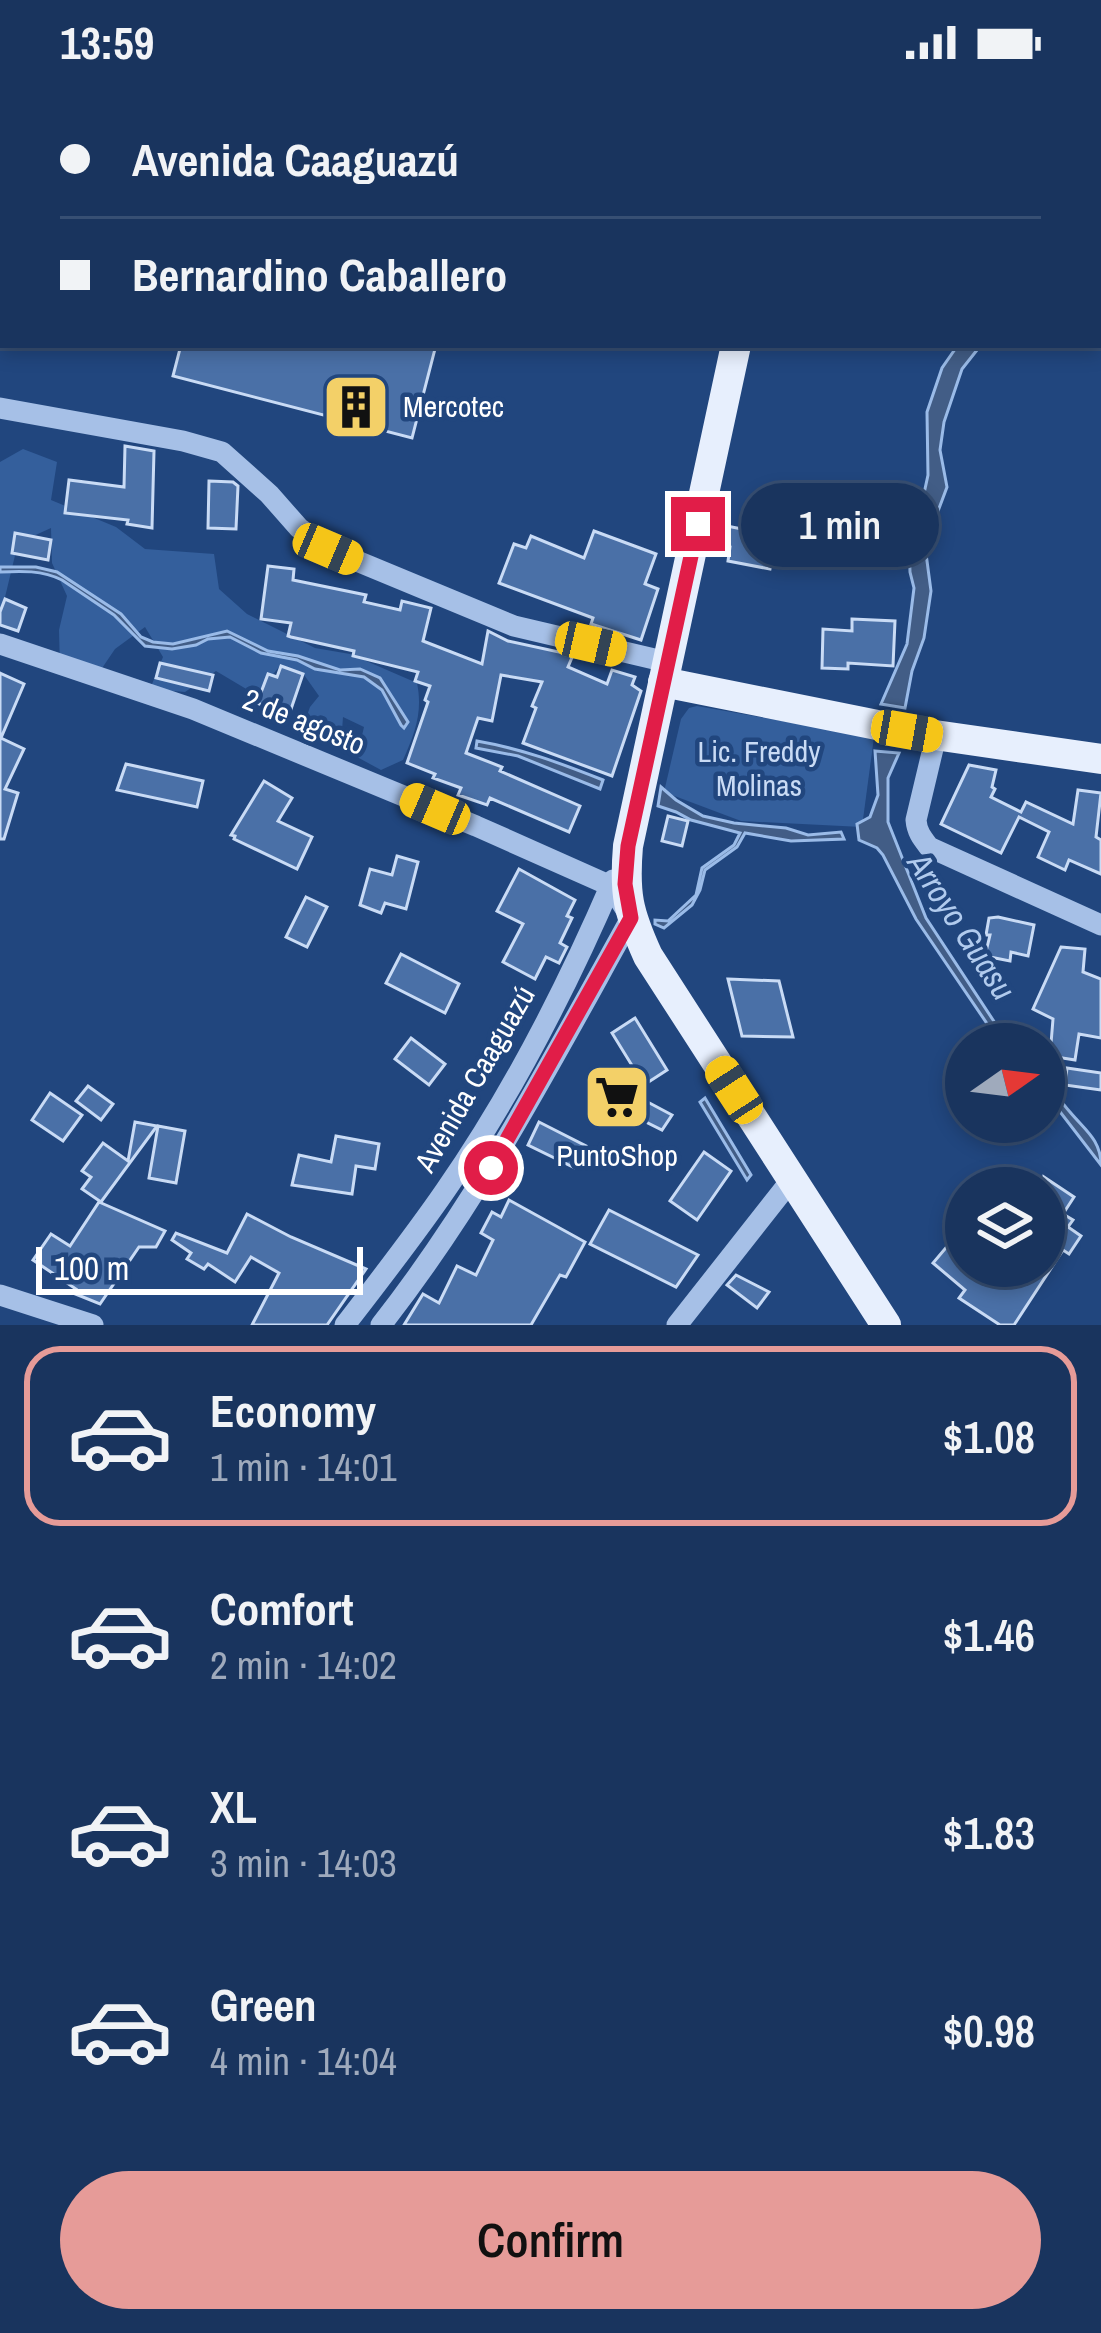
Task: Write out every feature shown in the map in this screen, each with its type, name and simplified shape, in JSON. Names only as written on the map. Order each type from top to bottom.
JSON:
[{"type":"main road","points":[[735,348],[628,846],[625,884],[631,918],[648,956],[886,1325]]},
{"type":"main road","points":[[665,672],[785,708],[922,734],[1101,759]]},
{"type":"street","points":[[0,408],[222,452],[299,528],[328,549],[514,626],[665,672]]},
{"type":"street","name":"2 de agosto","points":[[0,644],[193,709],[610,886]]},
{"type":"street","points":[[922,734],[916,830],[929,847],[1101,925]]},
{"type":"street","name":"Avenida Caaguazú","points":[[345,1325],[447,1188],[512,1082],[582,950],[628,846]]},
{"type":"street","points":[[610,886],[631,918]]},
{"type":"street","name":"Avenida Caaguazú","points":[[381,1325],[468,1205],[513,1132],[631,918]]},
{"type":"street","points":[[677,1325],[792,1179]]},
{"type":"street","points":[[0,1295],[93,1325]]},
{"type":"green space","points":[[23,449],[57,462],[51,500],[116,527],[145,549],[214,554],[219,589],[247,614],[315,648],[350,654],[417,683],[417,722],[403,760],[381,770],[357,757],[364,727],[343,717],[342,731],[333,741],[313,743],[301,732],[319,696],[302,672],[279,667],[253,693],[216,671],[185,692],[150,689],[163,657],[145,627],[115,649],[94,680],[60,668],[59,630],[67,596],[52,563],[51,528],[18,543],[0,618],[0,462]]},
{"type":"green space","name":"Lic. Freddy Molinas","points":[[697,706],[874,737],[862,827],[741,821],[664,792],[681,719]]},
{"type":"shaded area","points":[[956,348],[979,348],[962,369],[944,422],[940,450],[947,487],[925,546],[931,591],[905,708],[881,704],[907,644],[914,588],[909,540],[928,475],[927,412],[942,368]]},
{"type":"shaded area","points":[[0,567],[57,572],[121,614],[141,637],[153,642],[173,644],[227,631],[268,651],[340,670],[360,669],[380,678],[408,722],[404,728],[382,690],[364,677],[261,653],[230,637],[172,649],[145,646],[114,615],[62,580],[24,571],[0,572]]},
{"type":"shaded area","points":[[477,741],[526,752],[603,780],[600,789],[518,756],[476,748]]},
{"type":"shaded area","points":[[875,751],[899,753],[888,778],[888,822],[926,918],[995,1023],[987,1023],[916,919],[883,855],[859,840],[857,824],[870,817],[878,795]]},
{"type":"shaded area","points":[[661,787],[703,816],[808,835],[841,832],[844,839],[791,841],[745,833],[737,847],[705,870],[700,890],[692,905],[664,928],[655,920],[668,921],[696,895],[702,868],[734,845],[740,833],[658,806]]},
{"type":"shaded area","points":[[705,1098],[751,1175],[747,1180],[700,1102]]},
{"type":"shaded area","points":[[1065,1105],[1091,1136],[1101,1165],[1065,1118]]},
{"type":"building","name":"Mercotec","points":[[180,348],[435,348],[412,438],[173,376]]},
{"type":"building","points":[[125,446],[154,451],[152,528],[127,524],[128,520],[65,513],[69,480],[124,487]]},
{"type":"building","points":[[209,481],[238,486],[236,529],[208,528]]},
{"type":"building","points":[[722,525],[806,542],[803,560],[773,554],[770,569],[728,561],[730,547],[719,545]]},
{"type":"building","points":[[594,531],[656,554],[645,584],[658,589],[641,640],[591,624],[593,618],[499,583],[514,544],[526,548],[531,536],[584,558]]},
{"type":"building","points":[[15,533],[51,540],[48,560],[12,553]]},
{"type":"building","points":[[268,566],[294,569],[293,580],[366,595],[364,602],[400,610],[402,601],[431,608],[423,641],[482,664],[488,631],[508,641],[573,655],[568,667],[607,684],[612,670],[635,677],[632,685],[641,691],[612,776],[523,743],[542,682],[501,675],[492,721],[478,718],[466,753],[580,806],[569,832],[490,798],[487,805],[458,795],[461,788],[407,763],[430,686],[415,681],[418,672],[288,636],[291,623],[261,619]]},
{"type":"building","points":[[5,599],[26,608],[18,631],[0,625]]},
{"type":"building","points":[[852,619],[895,621],[893,666],[848,663],[848,669],[822,668],[823,629],[852,631]]},
{"type":"building","points":[[160,663],[213,675],[209,691],[156,678]]},
{"type":"building","points":[[281,666],[303,674],[289,715],[257,703],[268,674],[277,677]]},
{"type":"building","points":[[0,673],[24,684],[1,738],[24,749],[5,789],[18,793],[4,839],[0,839]]},
{"type":"building","points":[[126,764],[203,781],[197,807],[117,790]]},
{"type":"building","points":[[969,765],[996,770],[991,797],[1021,812],[1026,802],[1073,824],[1078,790],[1101,793],[1096,837],[1101,840],[1101,874],[1069,860],[1065,870],[1038,857],[1049,832],[1019,817],[1001,853],[941,824]]},
{"type":"building","points":[[264,781],[292,798],[278,821],[312,837],[297,869],[231,835]]},
{"type":"building","points":[[668,816],[688,821],[682,846],[662,841]]},
{"type":"building","points":[[397,856],[418,862],[406,909],[385,903],[381,913],[360,905],[370,869],[392,875]]},
{"type":"building","points":[[519,869],[575,900],[560,943],[567,947],[559,963],[546,957],[535,979],[503,962],[523,924],[497,911]]},
{"type":"building","points":[[306,897],[327,907],[307,947],[286,937]]},
{"type":"building","points":[[989,918],[1034,925],[1028,956],[1011,952],[1010,961],[985,956]]},
{"type":"building","points":[[1061,947],[1085,949],[1083,972],[1101,979],[1101,1038],[1079,1034],[1075,1060],[1065,1058],[1065,1023],[1053,1023],[1033,1009]]},
{"type":"building","points":[[401,954],[459,984],[445,1013],[386,983]]},
{"type":"building","points":[[728,979],[779,981],[793,1037],[742,1036]]},
{"type":"building","points":[[635,1018],[667,1070],[644,1085],[612,1033]]},
{"type":"building","points":[[411,1038],[445,1064],[429,1085],[395,1059]]},
{"type":"building","points":[[1067,1068],[1101,1073],[1101,1090],[1065,1085]]},
{"type":"building","points":[[610,1082],[672,1115],[662,1130],[602,1100]]},
{"type":"building","points":[[88,1086],[113,1104],[101,1120],[76,1101]]},
{"type":"building","points":[[50,1093],[82,1115],[63,1141],[32,1120]]},
{"type":"building","points":[[135,1122],[157,1126],[101,1202],[82,1189],[91,1177],[82,1171],[103,1143],[128,1161]]},
{"type":"building","points":[[539,1122],[586,1146],[575,1168],[528,1145]]},
{"type":"building","points":[[158,1126],[185,1131],[176,1183],[149,1178]]},
{"type":"building","points":[[336,1136],[379,1144],[375,1169],[356,1166],[352,1194],[292,1185],[299,1155],[331,1162]]},
{"type":"building","points":[[704,1152],[731,1171],[697,1220],[670,1201]]},
{"type":"building","points":[[509,1200],[585,1242],[531,1325],[404,1325],[423,1294],[439,1303],[457,1266],[476,1275],[493,1240],[481,1233],[492,1212],[501,1217]]},
{"type":"building","points":[[99,1202],[165,1231],[156,1247],[139,1247],[100,1304],[73,1293],[76,1289],[33,1260],[51,1234],[70,1246]]},
{"type":"building","points":[[609,1210],[698,1255],[676,1287],[590,1244]]},
{"type":"building","points":[[247,1214],[366,1269],[327,1325],[252,1325],[279,1273],[251,1257],[235,1282],[208,1264],[204,1269],[187,1259],[191,1253],[172,1240],[176,1233],[227,1253]]},
{"type":"building","points":[[1065,1215],[1073,1220],[1068,1227],[1081,1236],[1069,1254],[1065,1251]]},
{"type":"building","points":[[945,1249],[945,1273],[933,1263]]},
{"type":"building","points":[[736,1275],[769,1292],[757,1308],[727,1285]]},
{"type":"building","points":[[961,1287],[1039,1287],[1014,1325],[1000,1325],[959,1298],[965,1290]]},
{"type":"place","name":"Mercotec","points":[[356,407]]},
{"type":"place","name":"PuntoShop","points":[[617,1097]]},
{"type":"route","points":[[491,1168],[631,918],[625,884],[628,846],[698,524]]},
{"type":"water label","name":"Arroyo Guasu","points":[[962,926]]}]
